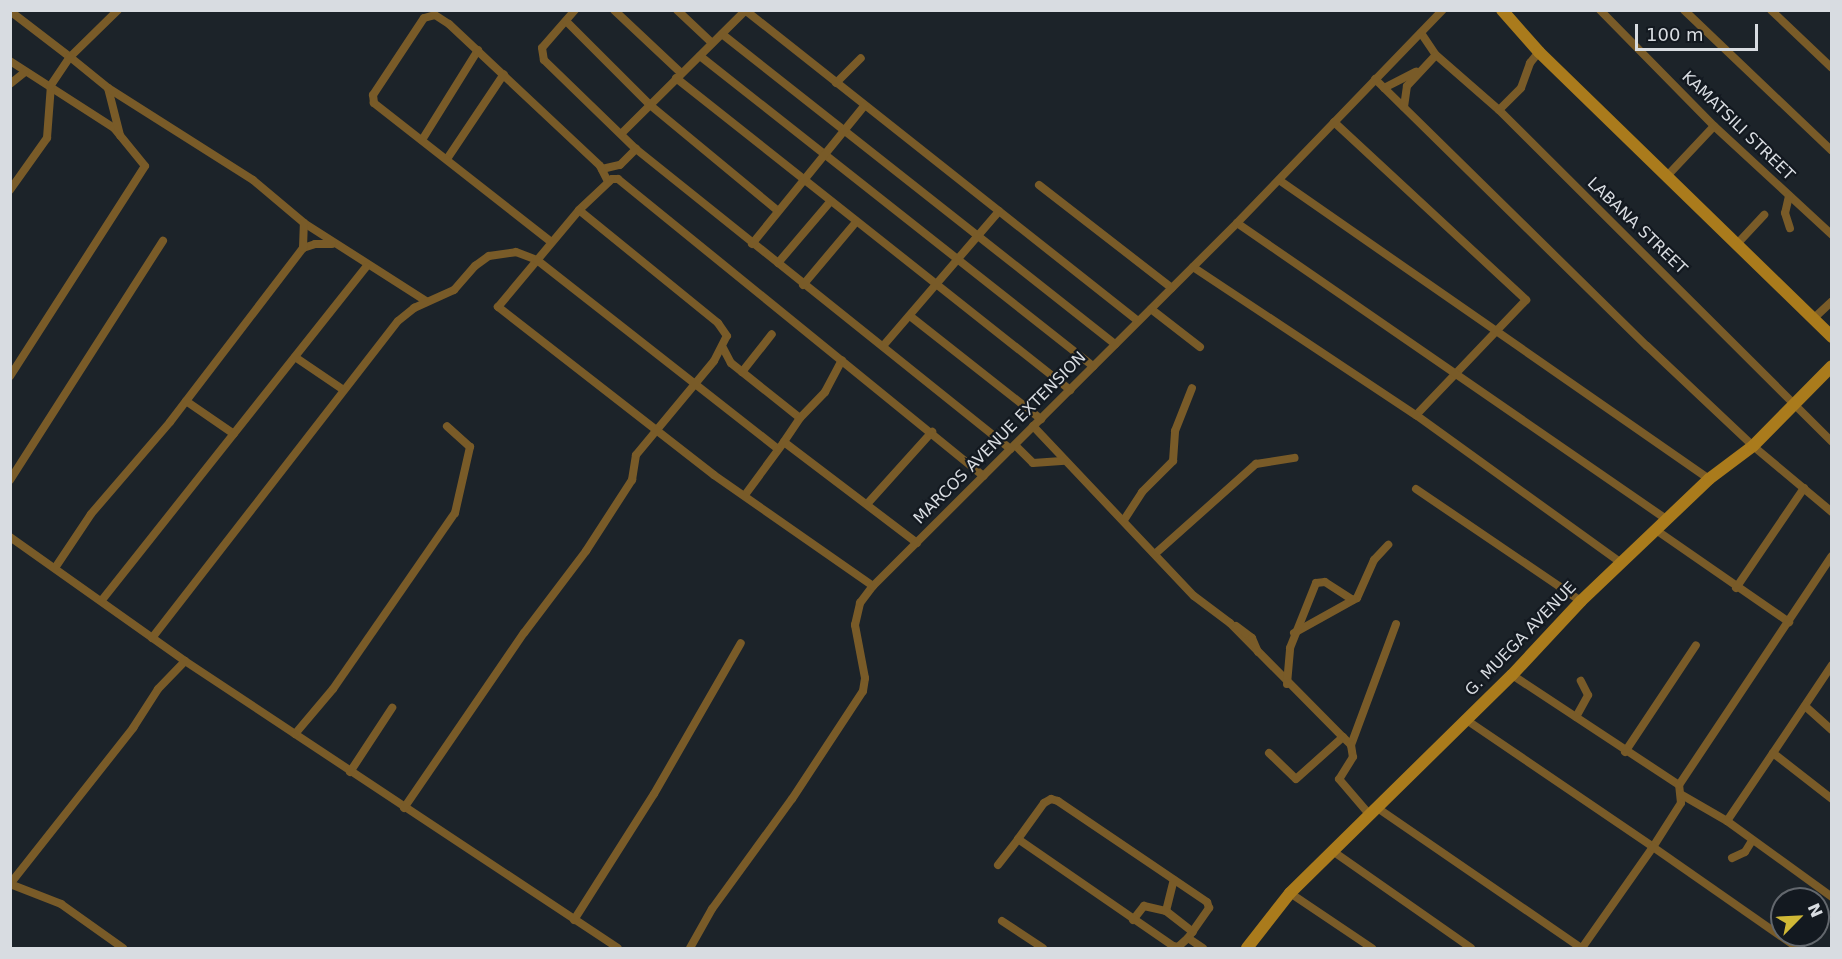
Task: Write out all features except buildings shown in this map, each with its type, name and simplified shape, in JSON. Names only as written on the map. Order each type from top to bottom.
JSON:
[{"type":"street","points":[[10,10],[108,88],[194,146],[246,175],[304,223],[366,266],[426,302]]},
{"type":"street","points":[[10,190],[47,138],[51,85],[70,57],[118,10]]},
{"type":"street","points":[[575,10],[542,48],[543,58],[636,149],[803,285],[1033,463],[1065,461]]},
{"type":"street","points":[[614,10],[679,76],[830,202],[1070,390]]},
{"type":"street","points":[[677,10],[712,43]]},
{"type":"street","name":"MARCOS AVENUE EXTENSION","points":[[690,948],[712,909],[863,691],[865,678],[855,625],[860,603],[873,586],[1237,223],[1443,10]]},
{"type":"street","points":[[1502,10],[1539,52],[1832,337]]},
{"type":"street","points":[[1684,10],[1832,151]]},
{"type":"street","points":[[1771,10],[1832,69]]},
{"type":"street","points":[[622,133],[745,11],[1138,321]]},
{"type":"street","name":"KAMATSILI STREET","points":[[1606,12],[1714,126],[1832,235]]},
{"type":"street","points":[[550,241],[377,106],[373,99],[400,51],[429,15],[449,24],[504,74],[602,169],[608,182]]},
{"type":"street","points":[[566,21],[650,105],[778,211]]},
{"type":"street","name":"LABANA STREET","points":[[1421,33],[1436,55],[1499,110],[1832,442]]},
{"type":"street","points":[[722,34],[1115,344]]},
{"type":"street","points":[[422,140],[478,50]]},
{"type":"street","points":[[1499,110],[1521,88],[1530,63],[1539,52]]},
{"type":"street","points":[[1404,107],[1404,90],[1436,55]]},
{"type":"street","points":[[700,56],[1093,366]]},
{"type":"street","points":[[836,83],[861,57]]},
{"type":"street","points":[[10,61],[25,72],[51,85],[120,135],[141,158],[144,169],[10,376]]},
{"type":"street","points":[[1384,88],[1419,71]]},
{"type":"street","points":[[10,84],[25,72]]},
{"type":"street","points":[[447,159],[504,74]]},
{"type":"street","points":[[1376,80],[1753,446],[1832,512]]},
{"type":"street","points":[[108,88],[120,135]]},
{"type":"street","points":[[752,244],[803,178],[864,106]]},
{"type":"street","points":[[1335,122],[1526,300],[1458,374],[1416,415]]},
{"type":"street","points":[[1668,175],[1714,126]]},
{"type":"street","points":[[602,169],[620,165],[636,149]]},
{"type":"street","points":[[873,586],[665,436],[498,307],[550,241],[579,210],[608,182],[618,179],[984,476]]},
{"type":"street","points":[[1279,180],[1709,479]]},
{"type":"street","points":[[1039,185],[1172,288]]},
{"type":"street","points":[[1789,196],[1785,213],[1790,228]]},
{"type":"street","points":[[778,263],[830,202]]},
{"type":"street","points":[[404,808],[524,633],[586,551],[632,480],[636,455],[656,428],[666,423],[714,361],[723,348],[727,336],[723,327],[579,210]]},
{"type":"street","points":[[883,346],[910,316],[955,258],[999,211]]},
{"type":"street","points":[[1737,244],[1764,215]]},
{"type":"street","points":[[803,285],[856,222]]},
{"type":"street","points":[[303,248],[304,223]]},
{"type":"street","points":[[1237,223],[1666,519]]},
{"type":"street","points":[[10,480],[163,241]]},
{"type":"street","points":[[55,568],[91,514],[186,401],[303,248],[315,244],[336,245]]},
{"type":"street","points":[[152,638],[342,389],[398,321],[426,302],[454,290],[475,266],[489,256],[516,252],[537,260],[781,446],[868,503],[916,543]]},
{"type":"street","points":[[102,600],[366,266]]},
{"type":"street","points":[[1193,267],[1416,415],[1620,562]]},
{"type":"street","points":[[1813,319],[1832,301]]},
{"type":"street","points":[[1151,309],[1200,347]]},
{"type":"street","points":[[910,316],[1041,418]]},
{"type":"street","points":[[742,372],[772,334]]},
{"type":"street","points":[[723,348],[731,363],[800,418]]},
{"type":"street","points":[[295,357],[342,389]]},
{"type":"street","points":[[745,495],[800,418],[825,392],[842,360]]},
{"type":"street","points":[[714,361],[731,363]]},
{"type":"street","name":"G. MUEGA AVENUE","points":[[1247,948],[1290,893],[1512,675],[1620,562],[1709,479],[1753,446],[1832,366]]},
{"type":"street","points":[[1124,520],[1142,492],[1173,461],[1175,431],[1192,388]]},
{"type":"street","points":[[186,401],[234,434]]},
{"type":"street","points":[[665,436],[666,423]]},
{"type":"street","points":[[295,734],[333,689],[455,513],[470,447],[447,426]]},
{"type":"street","points":[[1033,426],[1194,596],[1230,623],[1287,684],[1351,745]]},
{"type":"street","points":[[868,503],[932,432]]},
{"type":"street","points":[[1155,553],[1256,464],[1295,458]]},
{"type":"street","points":[[1736,588],[1804,488]]},
{"type":"street","points":[[1416,489],[1581,601]]},
{"type":"street","points":[[1656,530],[1736,588],[1789,622]]},
{"type":"street","points":[[10,537],[184,660],[618,948]]},
{"type":"street","points":[[1294,633],[1359,595],[1374,560],[1389,545]]},
{"type":"street","points":[[1679,785],[1832,556]]},
{"type":"street","points":[[1287,684],[1294,633],[1316,583],[1325,582],[1353,600]]},
{"type":"street","points":[[1396,624],[1351,745],[1353,757],[1339,779],[1372,810],[1581,948],[1678,810],[1682,795],[1679,785],[1625,752],[1512,675]]},
{"type":"street","points":[[574,920],[654,794],[741,642]]},
{"type":"street","points":[[1625,752],[1696,645]]},
{"type":"street","points":[[123,948],[73,911],[24,887],[10,884],[133,728],[158,689],[184,660]]},
{"type":"street","points":[[1727,821],[1832,665]]},
{"type":"street","points":[[1576,717],[1588,695],[1581,681]]},
{"type":"street","points":[[1805,706],[1832,730]]},
{"type":"street","points":[[350,772],[392,708]]},
{"type":"street","points":[[1465,719],[1798,948]]},
{"type":"street","points":[[1269,753],[1296,779],[1343,737]]},
{"type":"street","points":[[1773,753],[1832,799]]},
{"type":"street","points":[[1682,795],[1727,821],[1832,897]]},
{"type":"street","points":[[998,865],[1018,839],[1051,799],[1209,905],[1191,935],[1176,947],[1133,920],[1018,839]]},
{"type":"street","points":[[1732,858],[1745,852],[1752,841]]},
{"type":"street","points":[[1334,852],[1471,948]]},
{"type":"street","points":[[17,874],[24,887]]},
{"type":"street","points":[[1166,910],[1174,880]]},
{"type":"street","points":[[1290,893],[1372,948]]},
{"type":"street","points":[[1133,920],[1144,906],[1166,910],[1203,948]]},
{"type":"street","points":[[1002,921],[1043,948]]}]
